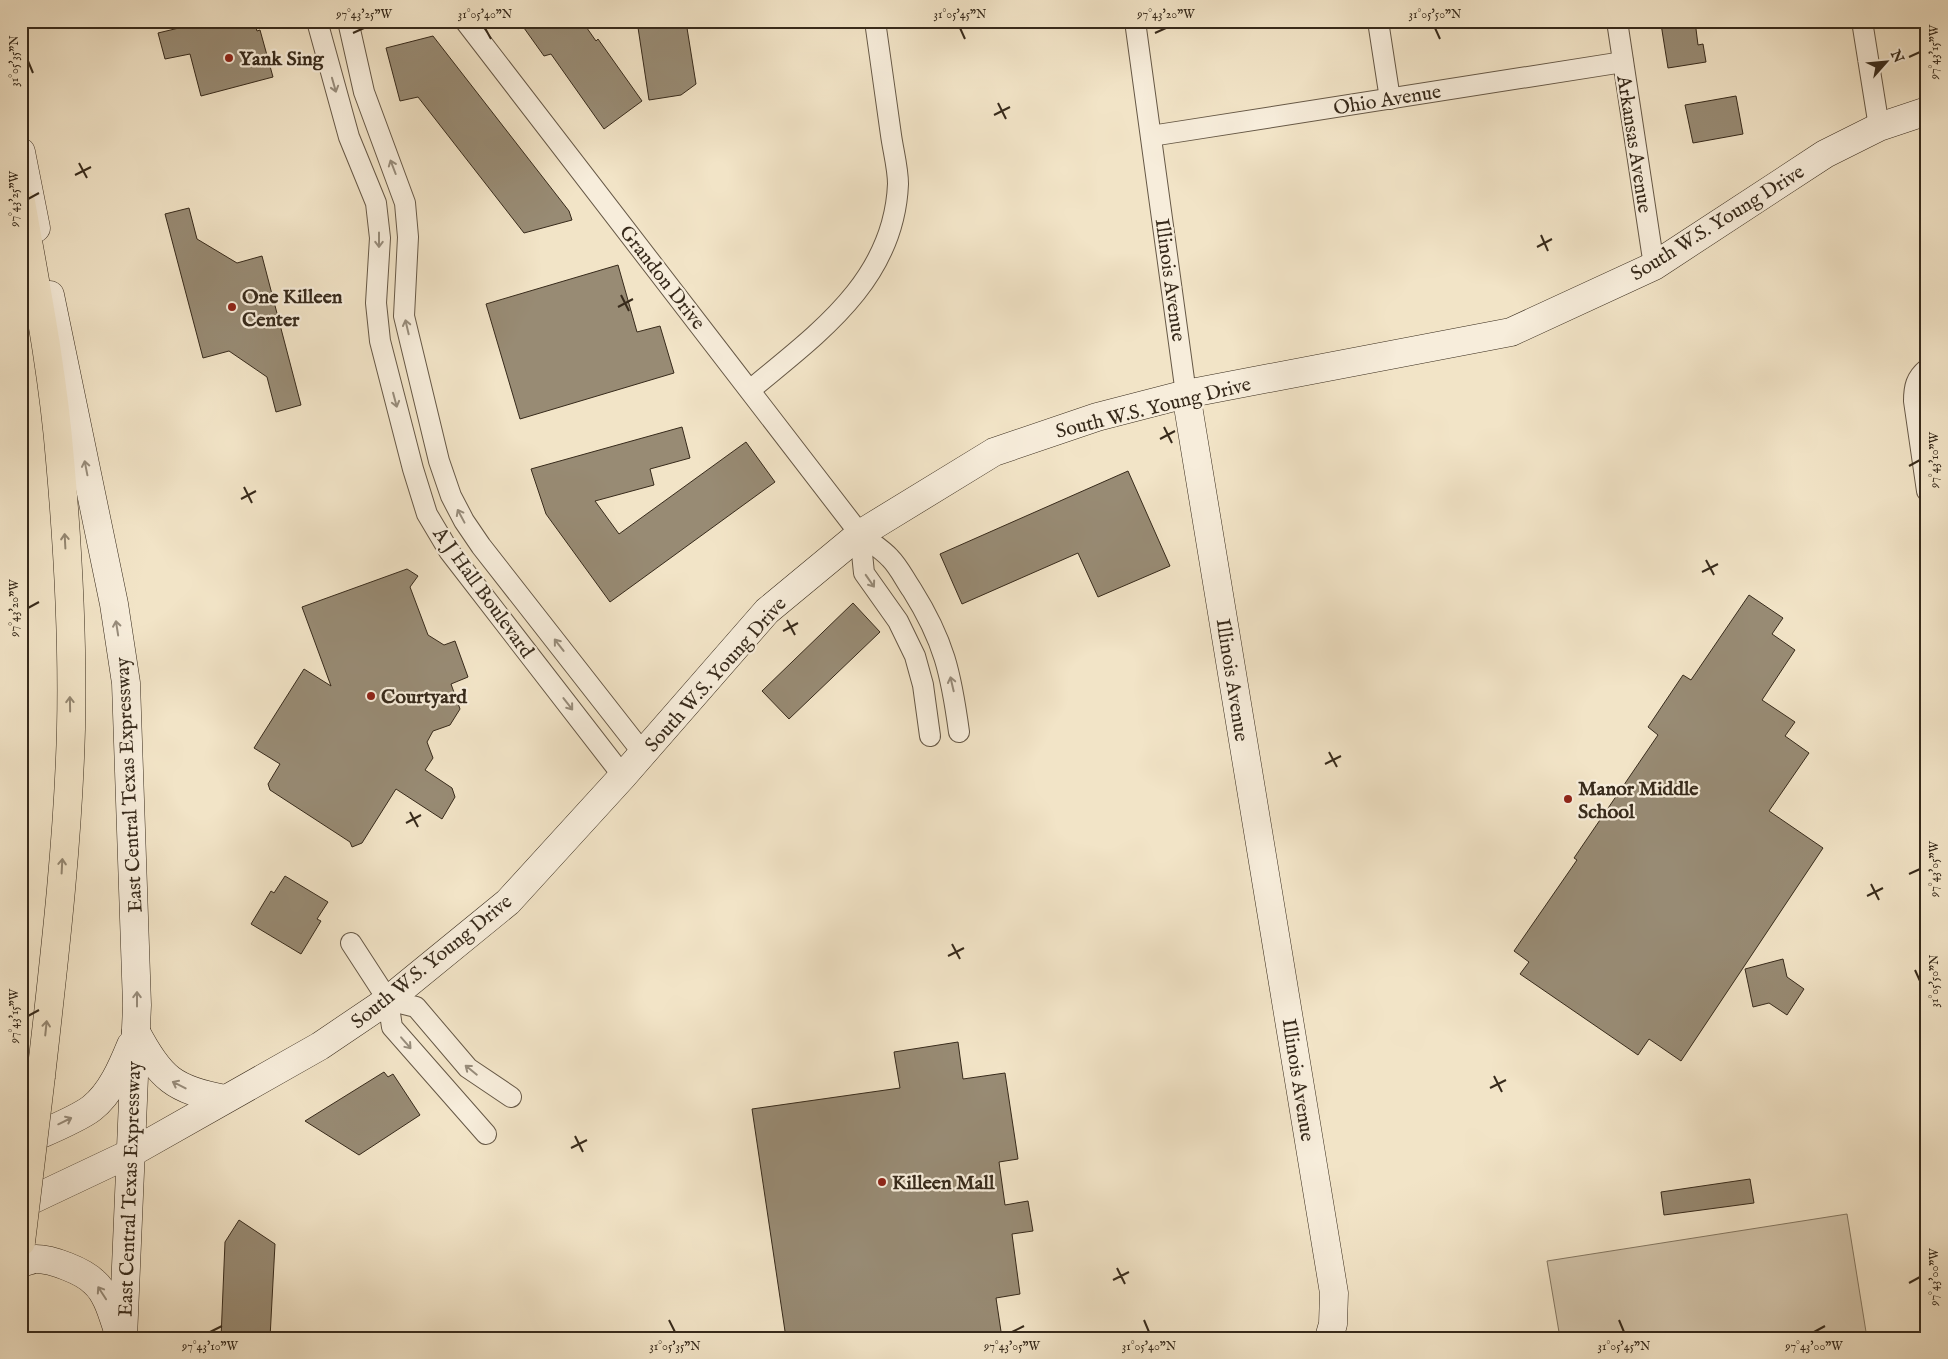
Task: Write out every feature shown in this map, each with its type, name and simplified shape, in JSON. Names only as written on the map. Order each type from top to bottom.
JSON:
[{"type":"highway","points":[[21,202],[46,345],[60,458],[69,603],[71,728],[61,896],[21,1242]]},
{"type":"main road","name":"South W.S. Young Drive","points":[[21,1205],[131,1153],[320,1046],[388,1000],[508,902],[623,776],[766,610],[860,534],[999,449],[1098,417],[1186,394],[1511,332],[1654,266],[1825,154],[1879,127],[1927,111]]},
{"type":"main road","name":"East Central Texas Expressway","points":[[21,152],[114,604],[126,684],[136,934],[136,1032],[122,1338]]},
{"type":"main road","name":"Illinois Avenue","points":[[1186,394],[1334,1293],[1333,1324],[1329,1338]]},
{"type":"main road","points":[[136,1032],[150,1060],[168,1079],[197,1094],[225,1100]]},
{"type":"main road","points":[[21,1143],[91,1108],[106,1093],[118,1072],[136,1032]]},
{"type":"main road","points":[[21,1263],[37,1259],[49,1262],[73,1269],[95,1282],[109,1304],[122,1338]]},
{"type":"street","name":"Grandon Drive","points":[[465,21],[860,534],[890,558],[930,619],[943,650],[954,692],[959,732]]},
{"type":"street","points":[[750,390],[828,323],[856,295],[874,268],[894,214],[898,182],[875,21]]},
{"type":"street","name":"Illinois Avenue","points":[[1135,21],[1186,394]]},
{"type":"street","points":[[1378,21],[1390,99]]},
{"type":"street","name":"Arkansas Avenue","points":[[1617,21],[1654,266]]},
{"type":"street","points":[[1862,21],[1879,127]]},
{"type":"street","name":"A J Hall Boulevard","points":[[623,776],[448,551],[427,514],[413,469],[380,341],[376,303],[380,238],[376,203],[349,137],[319,31],[349,27],[364,92],[380,140],[392,164],[405,204],[408,237],[404,316],[439,462],[451,496],[464,521],[643,753]]},
{"type":"street","name":"Ohio Avenue","points":[[1151,136],[1623,62]]},
{"type":"street","points":[[355,150],[380,140]]},
{"type":"street","points":[[388,372],[414,359]]},
{"type":"street","points":[[1923,372],[1914,387],[1914,401],[1927,491]]},
{"type":"street","points":[[413,469],[439,462]]},
{"type":"street","points":[[860,534],[864,573],[898,621],[915,656],[923,685],[930,736]]},
{"type":"street","points":[[552,684],[575,665]]},
{"type":"street","points":[[351,943],[388,1000],[392,1027],[486,1134]]},
{"type":"street","points":[[388,1000],[416,1007],[468,1068],[511,1097]]},
{"type":"shaded area","points":[[1847,1214],[1867,1338],[1560,1338],[1547,1261]]},
{"type":"building","name":"Yank Sing","points":[[182,21],[254,21],[257,31],[260,30],[273,77],[201,96],[190,54],[165,59],[158,33],[183,27]]},
{"type":"building","points":[[519,21],[582,21],[596,41],[598,39],[642,101],[604,129],[551,54],[544,56]]},
{"type":"building","points":[[637,21],[682,21],[687,28],[696,84],[681,95],[649,100]]},
{"type":"building","points":[[1695,21],[1698,45],[1703,44],[1706,62],[1668,68],[1661,24]]},
{"type":"building","points":[[433,36],[569,211],[572,220],[524,233],[418,97],[400,101],[386,48]]},
{"type":"building","points":[[1736,96],[1743,134],[1693,143],[1685,105]]},
{"type":"building","name":"One Killeen Center","points":[[189,208],[197,239],[237,263],[262,256],[301,405],[276,412],[267,377],[229,351],[203,358],[165,214]]},
{"type":"building","points":[[618,265],[637,332],[660,326],[674,373],[520,419],[486,304]]},
{"type":"building","points":[[682,427],[690,458],[650,469],[654,485],[595,501],[619,534],[746,442],[775,482],[610,602],[546,514],[531,469]]},
{"type":"building","points":[[1128,471],[1170,566],[1098,597],[1078,553],[962,604],[940,554]]},
{"type":"building","name":"Courtyard","points":[[407,569],[418,576],[410,587],[428,635],[444,645],[455,641],[468,677],[451,684],[460,709],[450,725],[433,731],[427,742],[433,758],[425,770],[452,788],[455,797],[442,819],[396,789],[362,843],[352,847],[350,842],[270,790],[268,784],[280,764],[254,748],[304,669],[331,686],[302,607]]},
{"type":"building","name":"Manor Middle School","points":[[1749,595],[1783,618],[1772,634],[1795,650],[1762,700],[1795,722],[1785,736],[1809,753],[1769,811],[1823,848],[1681,1061],[1649,1039],[1638,1055],[1520,974],[1529,962],[1514,951],[1577,860],[1574,858],[1658,735],[1648,727],[1683,675],[1691,680]]},
{"type":"building","points":[[853,603],[880,632],[789,719],[762,691]]},
{"type":"building","points":[[285,876],[328,902],[317,919],[321,921],[301,954],[251,924],[271,891],[274,893]]},
{"type":"building","points":[[1783,959],[1787,977],[1804,989],[1787,1015],[1769,1003],[1753,1007],[1745,969]]},
{"type":"building","name":"Killeen Mall","points":[[958,1042],[963,1079],[1005,1073],[1018,1159],[999,1162],[1005,1205],[1028,1201],[1033,1231],[1012,1234],[1020,1294],[996,1298],[1002,1338],[786,1338],[752,1109],[900,1088],[894,1052]]},
{"type":"building","points":[[384,1072],[388,1077],[393,1074],[420,1115],[359,1155],[305,1121]]},
{"type":"building","points":[[1750,1179],[1754,1203],[1664,1215],[1661,1192]]},
{"type":"building","points":[[239,1220],[275,1244],[270,1338],[221,1338],[225,1242]]},
{"type":"place","name":"Yank Sing","points":[[229,58]]},
{"type":"place","name":"One Killeen Center","points":[[232,307]]},
{"type":"place","name":"Courtyard","points":[[371,696]]},
{"type":"place","name":"Manor Middle School","points":[[1568,799]]},
{"type":"place","name":"Killeen Mall","points":[[882,1182]]}]
